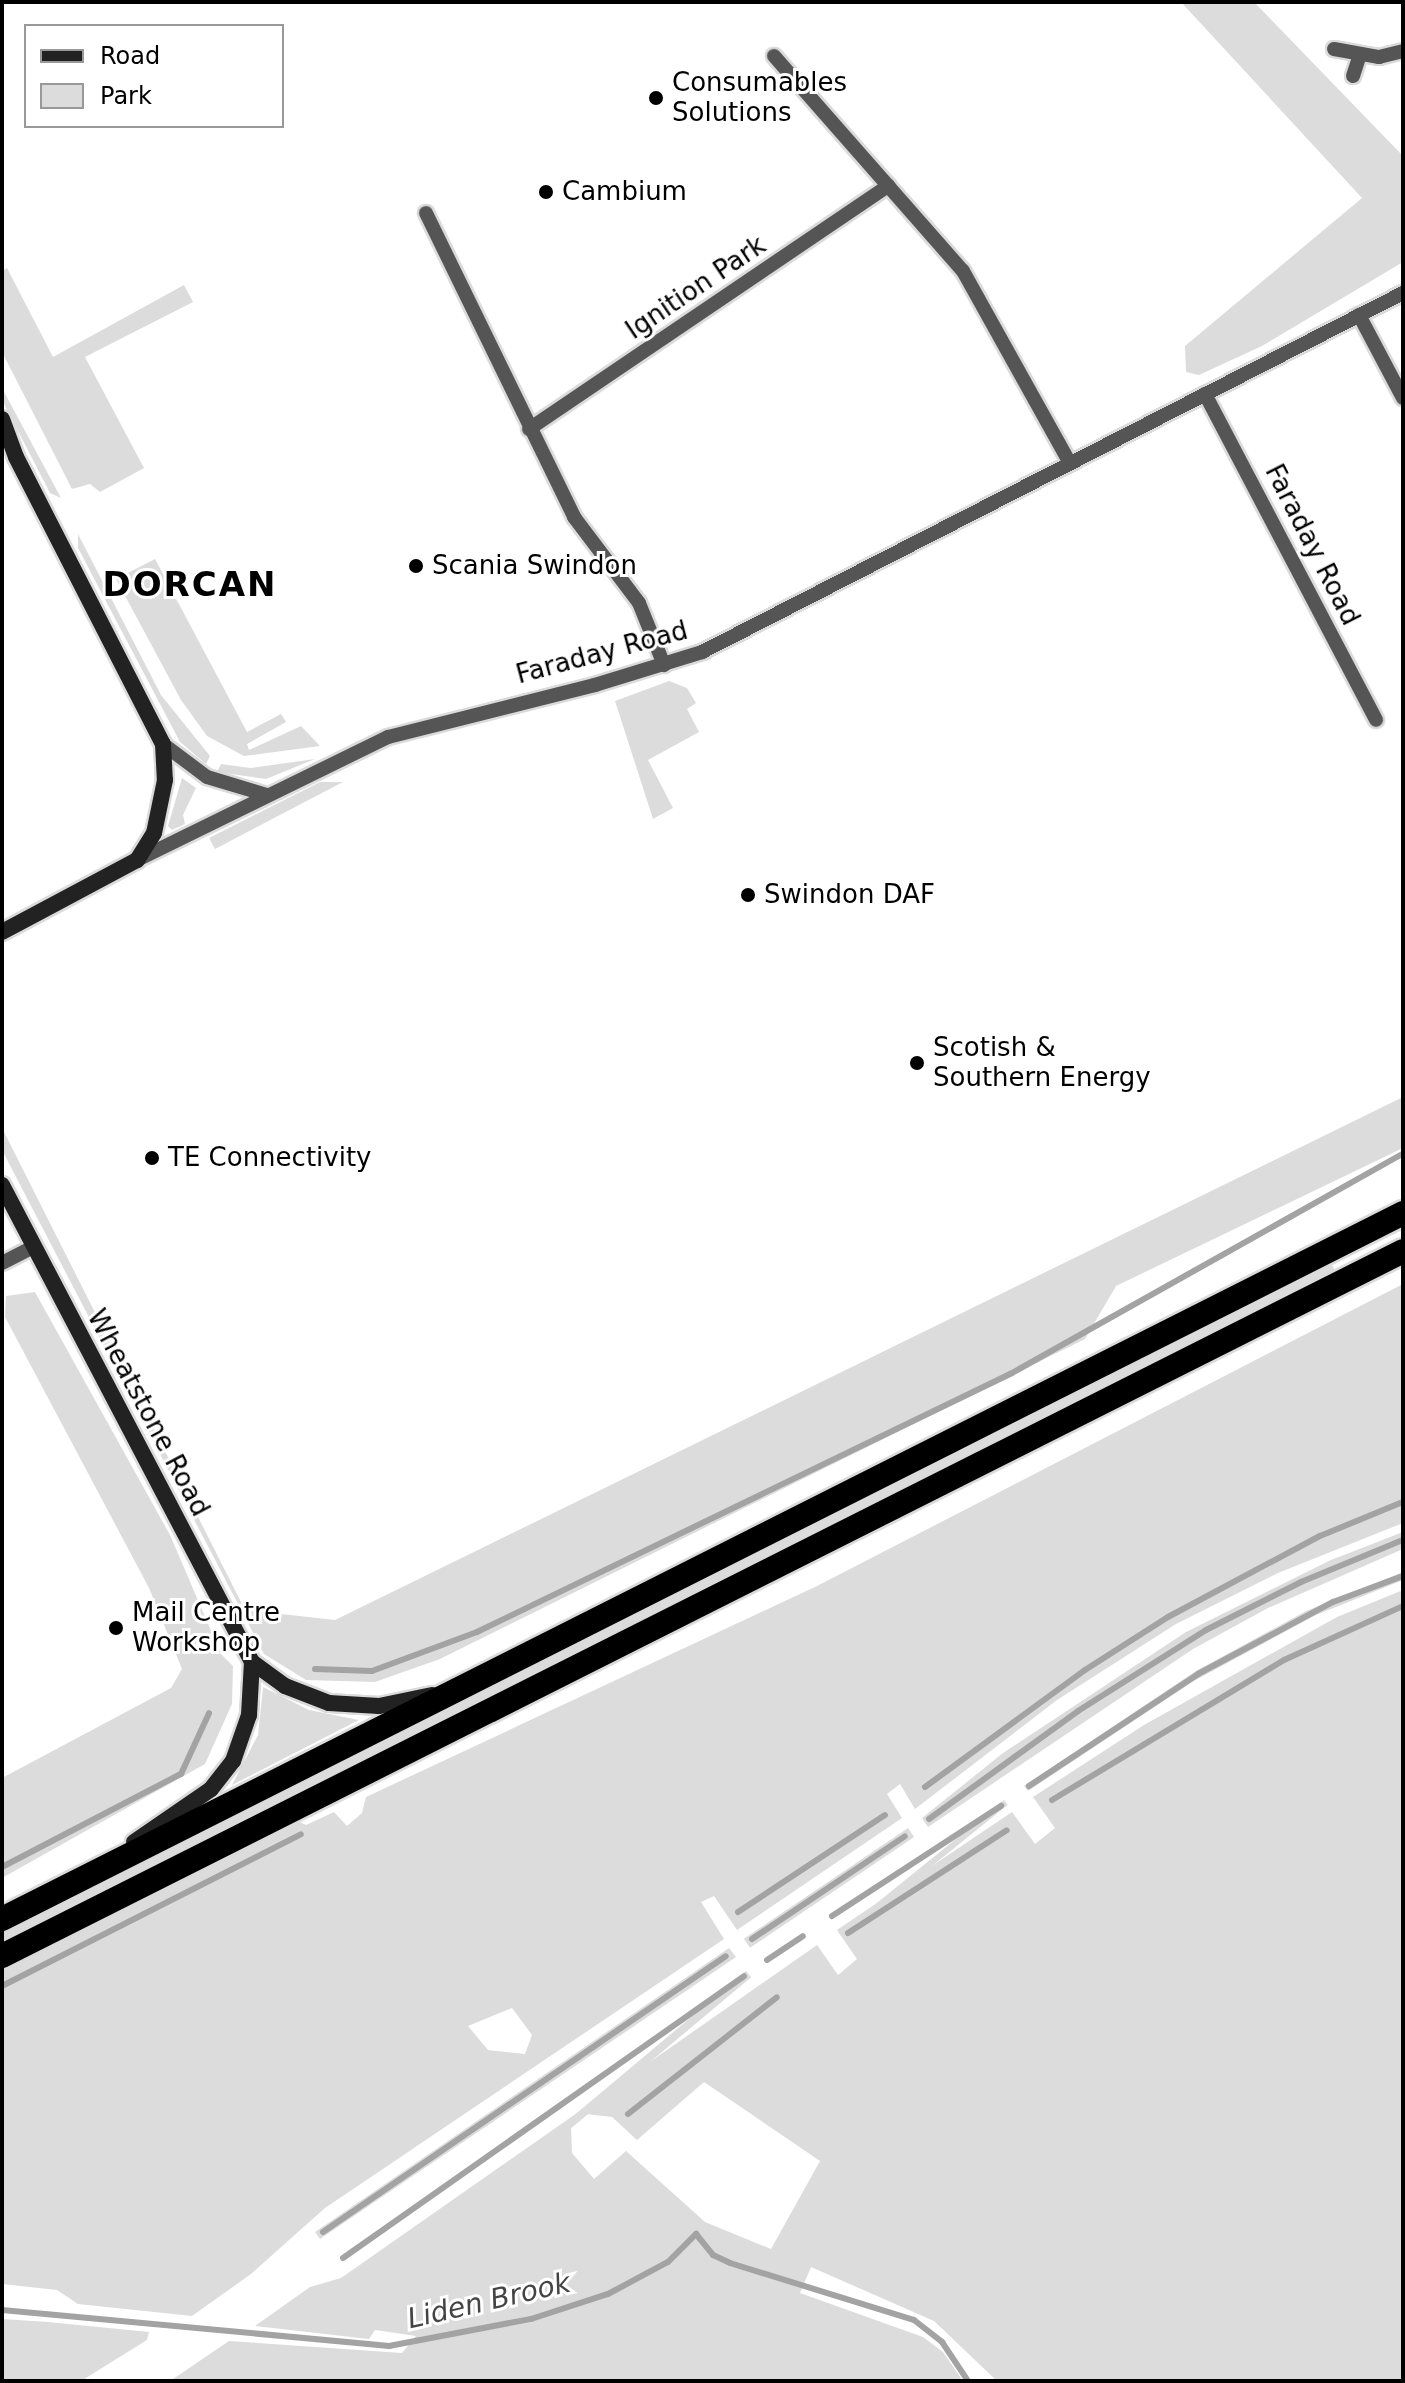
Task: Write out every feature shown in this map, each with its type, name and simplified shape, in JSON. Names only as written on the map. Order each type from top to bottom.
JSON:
[{"type":"highway","points":[[2,1919],[1403,1213]]},
{"type":"highway","points":[[2,1956],[1403,1251]]},
{"type":"main road","points":[[2,419],[16,457],[163,744],[162,807],[137,860]]},
{"type":"main road","points":[[2,443],[16,457]]},
{"type":"main road","name":"Faraday Road","points":[[2,932],[137,860]]},
{"type":"main road","name":"Wheatstone Road","points":[[2,1185],[252,1662]]},
{"type":"main road","points":[[83,1878],[223,1775],[247,1726],[252,1662],[297,1691],[338,1704],[379,1706],[456,1691]]},
{"type":"street","points":[[1334,49],[1360,55],[1403,51]]},
{"type":"street","points":[[1353,76],[1360,55]]},
{"type":"street","points":[[774,56],[974,285],[1070,463]]},
{"type":"street","name":"Ignition Park","points":[[529,429],[888,186]]},
{"type":"street","points":[[426,213],[529,429],[582,530],[639,603],[664,665]]},
{"type":"street","name":"Faraday Road","points":[[137,860],[267,795],[412,729],[664,665],[750,629],[1403,293]]},
{"type":"street","points":[[1359,315],[1403,398]]},
{"type":"street","name":"Faraday Road","points":[[1205,394],[1376,720]]},
{"type":"street","points":[[163,744],[207,777],[267,795]]},
{"type":"street","points":[[2,1263],[33,1247]]},
{"type":"green space","points":[[1181,2],[1254,2],[1403,156],[1403,262],[1262,346],[1199,375],[1186,372],[1185,346],[1362,198]]},
{"type":"green space","points":[[7,268],[53,357],[184,285],[193,302],[85,357],[144,468],[100,492],[90,484],[72,489],[2,352],[2,271]]},
{"type":"green space","points":[[2,388],[61,498],[50,493],[2,400]]},
{"type":"green space","points":[[78,534],[161,695],[210,756],[206,764],[180,742],[78,548]]},
{"type":"green space","points":[[155,559],[247,732],[281,714],[286,722],[247,744],[249,750],[301,726],[320,746],[244,756],[207,736],[181,700],[116,579]]},
{"type":"green space","points":[[669,681],[687,688],[696,703],[687,709],[699,732],[648,760],[673,808],[653,819],[615,701]]},
{"type":"green space","points":[[315,759],[266,779],[217,772],[221,764],[251,768]]},
{"type":"green space","points":[[182,778],[196,788],[183,815],[185,824],[172,830],[168,826]]},
{"type":"green space","points":[[320,782],[343,782],[215,849],[209,838]]},
{"type":"green space","points":[[1403,1097],[1403,1148],[1116,1286],[1085,1339],[440,1659],[375,1682],[306,1680],[264,1654],[2,1150],[2,1128],[245,1610],[335,1620]]},
{"type":"green space","points":[[1331,1263],[1335,1271],[2,1943],[2,1931]]},
{"type":"green space","points":[[1403,1284],[1403,1523],[1278,1573],[1176,1624],[1057,1700],[915,1809],[900,1784],[887,1794],[902,1818],[737,1930],[714,1896],[701,1902],[724,1939],[325,2208],[251,2274],[192,2316],[78,2304],[57,2290],[2,2284],[2,1968],[295,1820],[306,1825],[334,1812],[347,1826],[362,1813],[366,1797],[817,1586]],"holes":[[[512,2008],[532,2035],[525,2054],[488,2050],[468,2026]]]},
{"type":"green space","points":[[35,1292],[170,1535],[221,1654],[233,1666],[232,1704],[205,1764],[2,1878],[2,1778],[171,1688],[182,1669],[149,1588],[5,1317],[6,1296]]},
{"type":"green space","points":[[1403,1532],[1403,1549],[1268,1608],[1193,1649],[928,1827],[922,1818],[1003,1753],[1186,1632],[1331,1560]]},
{"type":"green space","points":[[1403,1572],[1403,1580],[1316,1615],[1192,1682],[1028,1791],[1024,1786],[1196,1671],[1306,1611]]},
{"type":"green space","points":[[1403,1590],[1403,2381],[997,2381],[934,2321],[811,2267],[800,2293],[923,2337],[943,2352],[963,2381],[170,2381],[229,2341],[402,2353],[416,2336],[375,2330],[369,2339],[255,2326],[310,2287],[341,2278],[817,1945],[838,1975],[857,1959],[837,1930],[1012,1812],[1035,1844],[1055,1828],[1033,1797],[1144,1725],[1337,1617]],"holes":[[[704,2082],[820,2161],[771,2249],[705,2222],[626,2151],[594,2179],[572,2153],[571,2126],[586,2114],[612,2117],[637,2140]]]},
{"type":"green space","points":[[263,1687],[309,1710],[359,1720],[232,1785],[258,1735]]},
{"type":"green space","points":[[1004,1800],[1008,1805],[843,1938],[839,1933]]},
{"type":"green space","points":[[908,1828],[914,1837],[750,1948],[744,1939]]},
{"type":"green space","points":[[729,1948],[736,1957],[320,2239],[315,2232]]},
{"type":"green space","points":[[746,1971],[751,1977],[368,2299],[363,2292]]},
{"type":"green space","points":[[2,2319],[149,2332],[147,2340],[81,2381],[2,2381]]},
{"type":"waterway","points":[[315,1669],[372,1671],[477,1632],[1012,1373],[1403,1154]]},
{"type":"waterway","points":[[925,1787],[1085,1670],[1168,1617],[1320,1536],[1403,1502]]},
{"type":"waterway","points":[[929,1819],[1078,1711],[1206,1630],[1301,1582],[1403,1540]]},
{"type":"waterway","points":[[1029,1786],[1198,1674],[1333,1602],[1403,1576]]},
{"type":"waterway","points":[[1052,1800],[1284,1660],[1403,1606]]},
{"type":"waterway","points":[[2,1867],[181,1774],[209,1713]]},
{"type":"waterway","points":[[832,1916],[1001,1806]]},
{"type":"waterway","points":[[738,1912],[885,1815]]},
{"type":"waterway","points":[[848,1933],[1007,1830]]},
{"type":"waterway","points":[[2,1986],[301,1834]]},
{"type":"waterway","points":[[752,1939],[905,1836]]},
{"type":"waterway","points":[[767,1960],[803,1936]]},
{"type":"waterway","points":[[323,2232],[726,1956]]},
{"type":"waterway","points":[[343,2258],[744,1976]]},
{"type":"waterway","points":[[628,2114],[777,1997]]},
{"type":"waterway","name":"Liden Brook","points":[[2,2310],[389,2346],[531,2319],[608,2294],[668,2262],[696,2234],[713,2255],[730,2263],[914,2320],[942,2342],[968,2381]]},
{"type":"place","name":"Consumables Solutions","points":[[656,98]]},
{"type":"place","name":"Cambium","points":[[546,192]]},
{"type":"place","name":"Scania Swindon","points":[[416,566]]},
{"type":"place","name":"Swindon DAF","points":[[748,895]]},
{"type":"place","name":"Scotish & Southern Energy","points":[[917,1063]]},
{"type":"place","name":"TE Connectivity","points":[[152,1158]]},
{"type":"place","name":"Mail Centre Workshop","points":[[116,1628]]},
{"type":"district","name":"DORCAN","points":[[190,585]]}]
